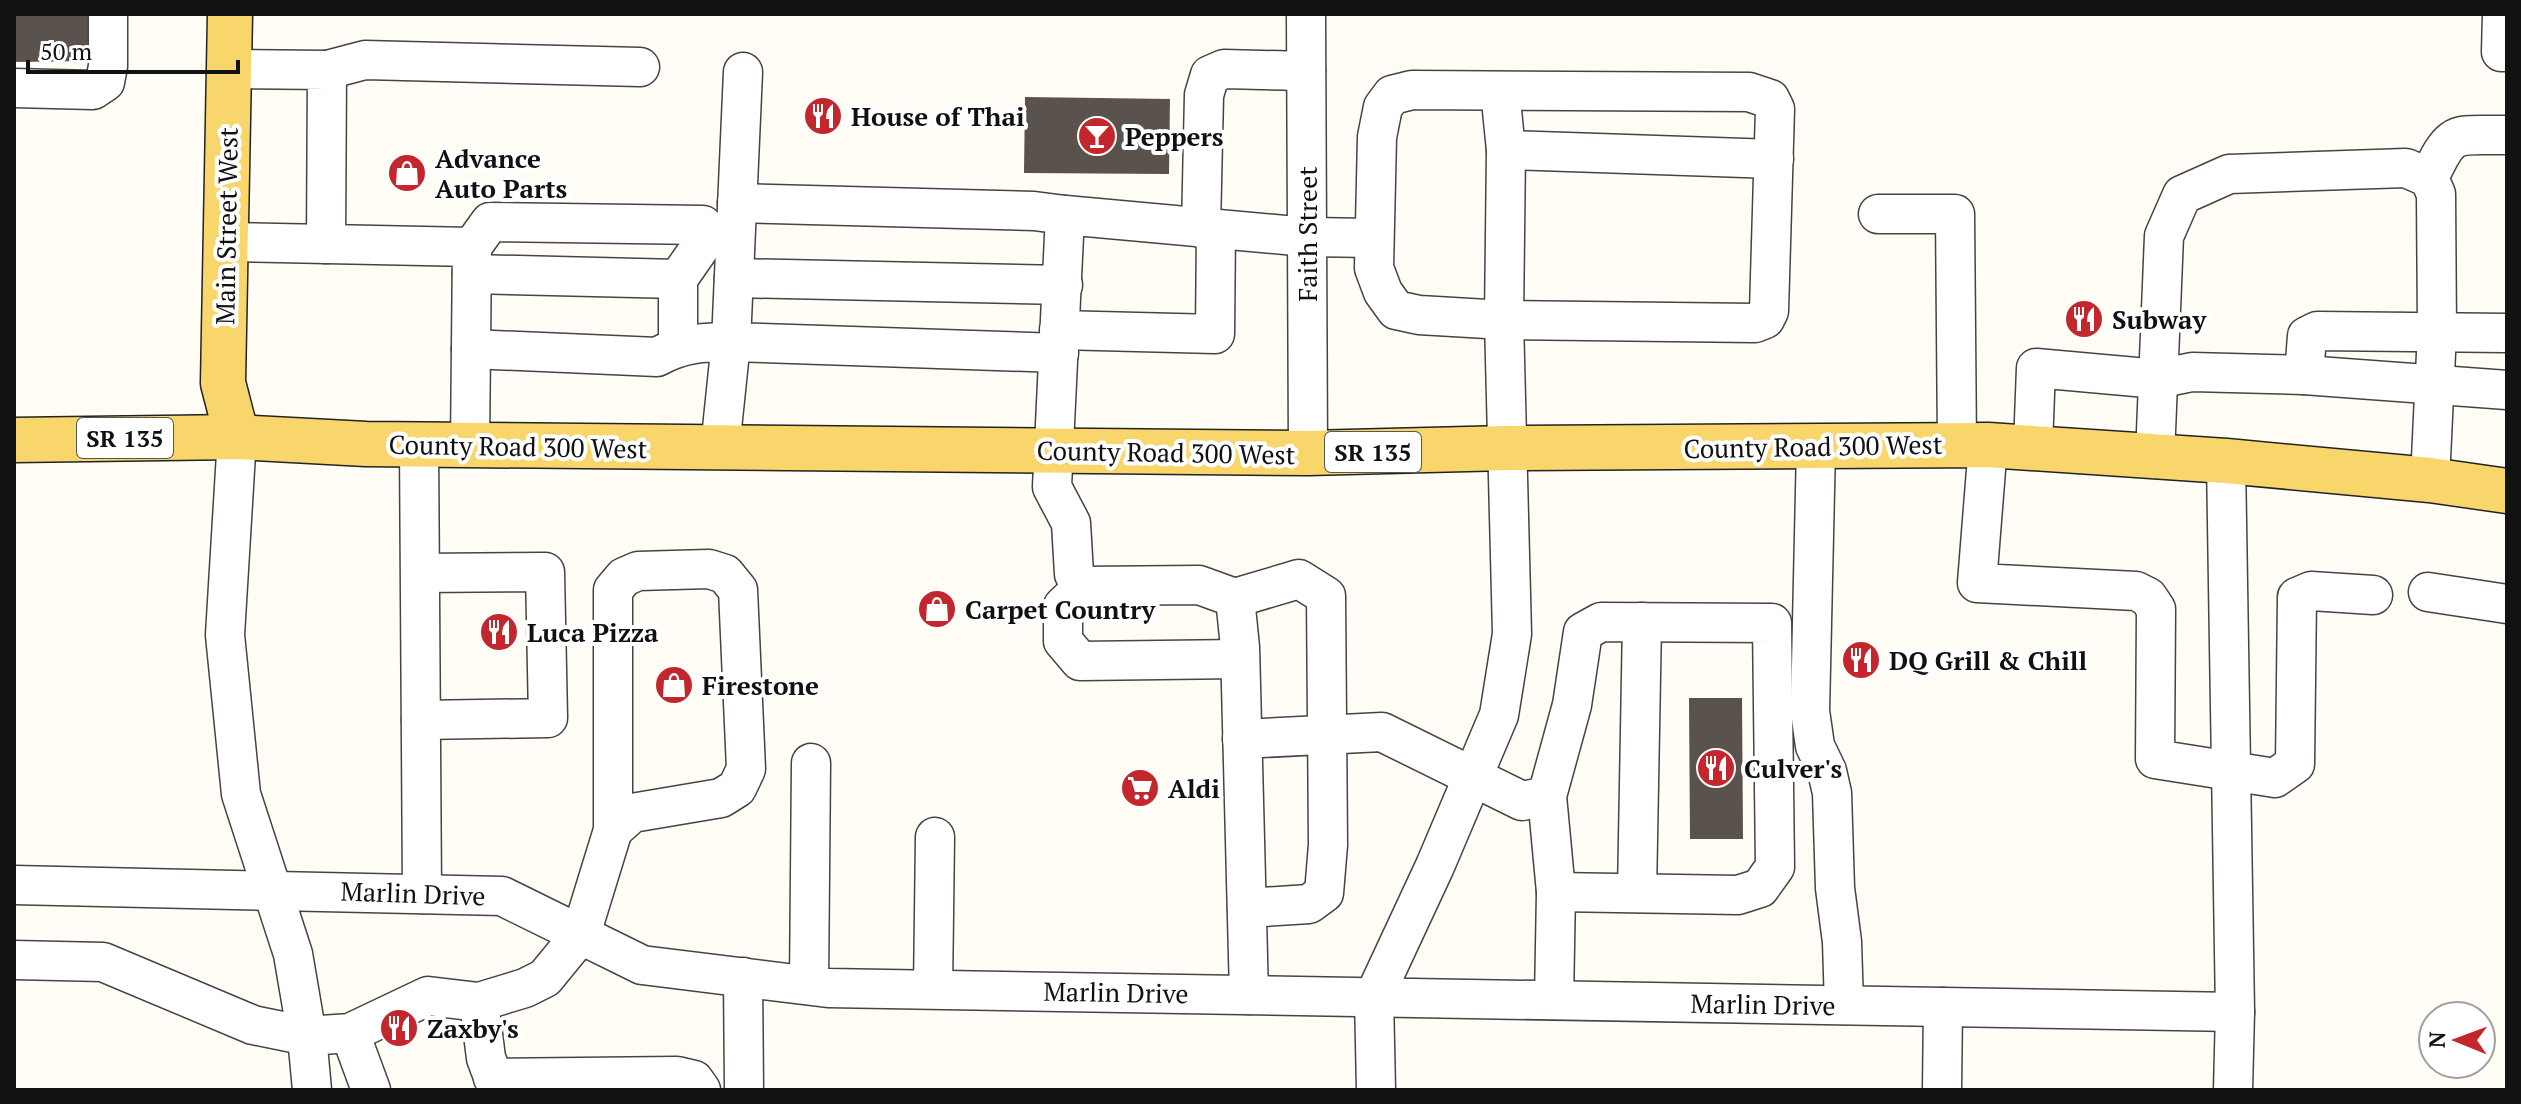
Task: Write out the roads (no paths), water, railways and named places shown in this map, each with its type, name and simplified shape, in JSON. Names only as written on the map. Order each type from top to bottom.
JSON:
[{"type":"main road","name":"Main Street West","points":[[230,14],[223,383],[237,437]]},
{"type":"main road","name":"County Road 300 West","points":[[14,440],[237,437],[470,446],[1308,453],[1507,448],[2033,446],[2430,480],[2507,491]]},
{"type":"street","points":[[14,88],[93,90],[105,82],[108,14]]},
{"type":"street","name":"Faith Street","points":[[1306,14],[1308,453]]},
{"type":"street","points":[[2502,14],[2501,52],[2507,52]]},
{"type":"street","points":[[229,69],[327,70],[365,60],[640,67]]},
{"type":"street","points":[[471,349],[657,357],[678,345],[704,342],[1059,342],[1215,334],[1204,95],[1210,75],[1224,69],[1306,71]]},
{"type":"street","points":[[326,244],[327,70]]},
{"type":"street","points":[[720,448],[731,342],[743,72]]},
{"type":"street","points":[[1412,90],[1761,94],[1770,99],[1775,109],[1774,159],[1769,311],[1765,319],[1755,323],[1504,320],[1419,315],[1396,310],[1383,292],[1374,268],[1377,137],[1383,107],[1392,95],[1412,90]]},
{"type":"street","points":[[1376,1090],[1374,997],[1499,715],[1512,634],[1504,320],[1506,150],[1500,91]]},
{"type":"street","points":[[2429,178],[2445,144],[2453,138],[2507,135]]},
{"type":"street","points":[[1506,150],[1774,159]]},
{"type":"street","points":[[2155,456],[2164,236],[2182,195],[2229,174],[2406,168],[2429,178],[2436,194],[2437,332],[2430,480]]},
{"type":"street","points":[[737,203],[1034,211],[1307,237],[1374,238]]},
{"type":"street","points":[[1878,214],[1955,214],[1972,445],[1977,583],[2136,591],[2148,597],[2156,609],[2155,759],[2275,778],[2295,764],[2297,597],[2311,591],[2373,595]]},
{"type":"street","points":[[1065,215],[1052,487],[1071,523],[1074,574],[1084,586]]},
{"type":"street","points":[[470,446],[472,261],[490,222],[703,225],[701,246],[678,279],[678,345]]},
{"type":"street","points":[[226,242],[326,244],[472,261],[678,279]]},
{"type":"street","points":[[734,278],[1063,285]]},
{"type":"street","points":[[2304,375],[2306,345],[2311,332],[2507,333]]},
{"type":"street","points":[[2033,446],[2036,368],[2158,379],[2192,372],[2304,375],[2507,390]]},
{"type":"street","points":[[237,437],[225,635],[241,794],[293,954],[307,1036],[312,1090]]},
{"type":"street","points":[[419,445],[422,894]]},
{"type":"street","points":[[1816,447],[1810,711],[1815,746],[1827,771],[1832,793],[1844,1005]]},
{"type":"street","points":[[2226,461],[2235,1012],[2233,1090]]},
{"type":"street","points":[[14,960],[103,962],[253,1025],[307,1036],[350,1033],[428,996],[479,1002],[525,988],[545,978],[581,934],[613,830],[613,590],[624,577],[638,571],[709,569],[725,574],[738,590],[746,769],[737,788],[721,798],[632,813],[613,830]]},
{"type":"street","points":[[421,573],[545,572],[548,718],[421,720]]},
{"type":"street","points":[[1240,659],[1080,661],[1063,641],[1063,606],[1084,586],[1199,585],[1235,598],[1299,579],[1326,596],[1328,845],[1324,893],[1309,904],[1247,908]]},
{"type":"street","points":[[2428,592],[2507,604]]},
{"type":"street","points":[[1235,598],[1240,659],[1249,995]]},
{"type":"street","points":[[1554,1000],[1556,892],[1547,796],[1572,705],[1583,632],[1601,622],[1772,623],[1775,867],[1760,888],[1738,895],[1556,892]]},
{"type":"street","points":[[1637,893],[1642,622]]},
{"type":"street","points":[[1242,739],[1382,732],[1522,801],[1547,796]]},
{"type":"street","points":[[809,985],[811,763]]},
{"type":"street","points":[[933,989],[935,837]]},
{"type":"street","name":"Marlin Drive","points":[[14,885],[502,896],[642,965],[828,988],[2235,1012]]},
{"type":"street","points":[[743,977],[744,1090]]},
{"type":"street","points":[[479,1002],[486,1058],[495,1084],[677,1076],[694,1080],[701,1090]]},
{"type":"street","points":[[1942,1090],[1943,1007]]},
{"type":"street","points":[[350,1033],[371,1090]]},
{"type":"place","name":"House of Thai","points":[[823,116]]},
{"type":"place","name":"Peppers","points":[[1097,136]]},
{"type":"place","name":"Advance Auto Parts","points":[[407,173]]},
{"type":"place","name":"Subway","points":[[2084,319]]},
{"type":"place","name":"Carpet Country","points":[[937,609]]},
{"type":"place","name":"Luca Pizza","points":[[499,632]]},
{"type":"place","name":"DQ Grill & Chill","points":[[1861,660]]},
{"type":"place","name":"Firestone","points":[[674,685]]},
{"type":"place","name":"Culver's","points":[[1716,768]]},
{"type":"place","name":"Aldi","points":[[1140,788]]},
{"type":"place","name":"Zaxby's","points":[[399,1028]]}]
